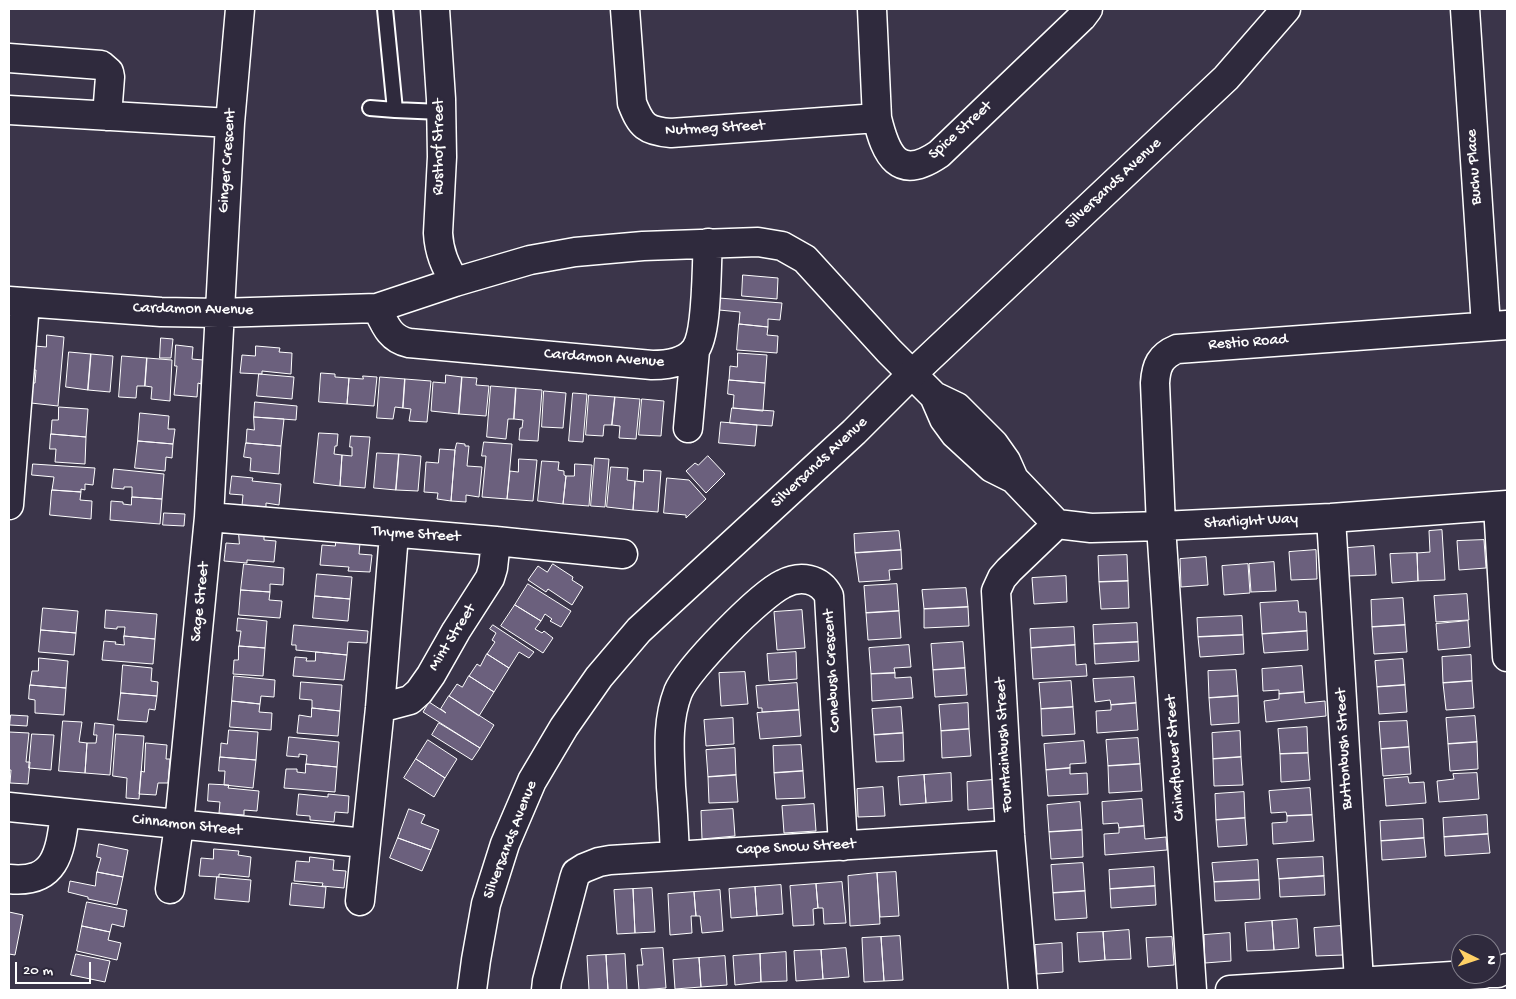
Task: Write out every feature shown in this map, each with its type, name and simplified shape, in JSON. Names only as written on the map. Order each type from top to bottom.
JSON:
[{"type":"street","name":"Ginger Crescent","points":[[219,313],[230,123],[240,9]]},
{"type":"street","name":"Rusthof Street","points":[[436,9],[442,175],[438,240],[443,261],[454,282]]},
{"type":"street","name":"Nutmeg Street","points":[[625,9],[632,103],[637,117],[645,127],[656,132],[670,133],[877,118]]},
{"type":"street","name":"Spice Street","points":[[872,9],[877,118],[884,146],[893,158],[907,166],[921,165],[939,154],[1082,17],[1088,9]]},
{"type":"street","name":"Silversands Avenue","points":[[472,990],[486,904],[505,844],[532,780],[564,727],[599,677],[639,630],[854,432],[912,374],[1226,78],[1286,9]]},
{"type":"street","name":"Buchu Place","points":[[1465,9],[1496,325]]},
{"type":"street","points":[[9,58],[101,65],[108,70],[110,77],[107,116]]},
{"type":"street","points":[[9,110],[230,123]]},
{"type":"street","points":[[688,428],[695,350],[703,330],[708,243]]},
{"type":"street","name":"Cardamon Avenue","points":[[17,302],[161,312],[219,313],[377,308],[454,282],[530,260],[575,252],[708,243],[771,243],[799,254],[805,259],[912,374]]},
{"type":"street","points":[[9,505],[17,302]]},
{"type":"street","name":"Cardamon Avenue","points":[[377,308],[388,330],[394,337],[409,343],[652,365],[676,363],[695,350]]},
{"type":"street","name":"Sage Street","points":[[170,889],[179,825],[209,517],[219,313]]},
{"type":"street","name":"Restio Road","points":[[1161,526],[1155,383],[1158,362],[1167,353],[1177,349],[1205,346],[1496,325]]},
{"type":"street","points":[[912,374],[934,396],[957,407],[984,449],[1006,461],[1014,479],[1057,524]]},
{"type":"street","points":[[1502,506],[1507,657]]},
{"type":"street","name":"Starlight Way","points":[[1057,524],[1091,528],[1161,526],[1331,518],[1502,506]]},
{"type":"street","name":"Thyme Street","points":[[209,517],[394,534],[496,541],[623,554]]},
{"type":"street","name":"Buttonbush Street","points":[[1331,518],[1359,981]]},
{"type":"street","name":"Fountainbush Street","points":[[1023,990],[1010,835],[996,591],[1002,578],[1009,570],[1057,524]]},
{"type":"street","name":"Chinaflower Street","points":[[1161,526],[1192,990]]},
{"type":"street","points":[[360,901],[380,708],[394,534]]},
{"type":"street","name":"Mint Street","points":[[380,708],[410,700],[419,692],[431,675],[456,631],[490,578],[496,541]]},
{"type":"street","name":"Conebush Crescent","points":[[675,855],[670,732],[678,693],[699,661],[757,604],[782,584],[793,580],[814,580],[826,589],[829,596],[843,846]]},
{"type":"street","name":"Cinnamon Street","points":[[9,808],[365,843]]},
{"type":"street","points":[[9,879],[27,879],[37,876],[53,864],[59,852],[65,814]]},
{"type":"street","name":"Cape Snow Street","points":[[546,990],[576,873],[599,862],[675,855],[1010,835]]},
{"type":"street","points":[[1230,990],[1451,976]]},
{"type":"lane","points":[[385,9],[394,103]]},
{"type":"lane","points":[[370,108],[394,103],[441,112]]},
{"type":"building","points":[[743,275],[778,278],[777,299],[742,296]]},
{"type":"building","points":[[719,298],[782,303],[780,320],[768,319],[768,327],[739,324],[740,312],[719,310]]},
{"type":"building","points":[[739,324],[768,327],[767,335],[778,336],[777,353],[737,350]]},
{"type":"building","points":[[47,335],[64,337],[58,406],[31,403],[36,370],[33,370],[35,346],[46,347]]},
{"type":"building","points":[[161,338],[173,339],[171,358],[160,358]]},
{"type":"building","points":[[176,345],[193,347],[192,359],[203,360],[201,384],[198,383],[197,397],[174,395],[177,366],[175,366]]},
{"type":"building","points":[[256,346],[280,348],[279,352],[292,353],[291,374],[262,371],[262,374],[240,373],[242,355],[255,356]]},
{"type":"building","points":[[69,352],[91,354],[88,390],[66,387]]},
{"type":"building","points":[[738,353],[767,355],[765,383],[729,380],[730,366],[737,367]]},
{"type":"building","points":[[91,354],[113,356],[110,392],[88,390]]},
{"type":"building","points":[[122,356],[147,358],[145,386],[137,386],[136,398],[119,397]]},
{"type":"building","points":[[147,358],[172,360],[170,401],[151,399],[152,387],[145,386]]},
{"type":"building","points":[[321,373],[349,378],[347,404],[319,402]]},
{"type":"building","points":[[259,374],[294,377],[292,399],[257,396]]},
{"type":"building","points":[[446,375],[462,377],[459,414],[431,411],[433,382],[445,383]]},
{"type":"building","points":[[363,376],[377,377],[374,406],[347,404],[349,378],[363,379]]},
{"type":"building","points":[[380,377],[405,379],[403,408],[395,407],[393,419],[377,418]]},
{"type":"building","points":[[462,377],[477,378],[476,385],[489,386],[486,416],[459,414]]},
{"type":"building","points":[[405,379],[431,381],[427,422],[409,421],[411,409],[403,408]]},
{"type":"building","points":[[729,380],[765,383],[763,411],[733,408],[734,395],[728,394]]},
{"type":"building","points":[[491,386],[516,388],[514,419],[508,419],[506,439],[487,437]]},
{"type":"building","points":[[516,388],[542,390],[538,441],[519,440],[523,420],[514,419]]},
{"type":"building","points":[[544,391],[566,393],[563,428],[542,427]]},
{"type":"building","points":[[573,393],[587,394],[583,442],[569,441]]},
{"type":"building","points":[[589,395],[615,397],[612,425],[604,425],[603,436],[586,435]]},
{"type":"building","points":[[615,397],[640,399],[636,439],[619,438],[620,426],[612,425]]},
{"type":"building","points":[[642,399],[664,401],[661,436],[639,435]]},
{"type":"building","points":[[255,402],[297,406],[296,420],[254,417]]},
{"type":"building","points":[[59,407],[88,409],[86,437],[51,434],[52,420],[58,420]]},
{"type":"building","points":[[732,408],[774,411],[772,426],[730,423]]},
{"type":"building","points":[[140,413],[169,416],[168,429],[175,429],[173,444],[138,441]]},
{"type":"building","points":[[254,417],[284,419],[281,446],[246,443],[247,429],[254,430]]},
{"type":"building","points":[[721,422],[757,425],[755,446],[719,443]]},
{"type":"building","points":[[319,433],[338,434],[334,454],[342,455],[340,486],[314,483]]},
{"type":"building","points":[[51,434],[86,437],[85,464],[55,462],[56,449],[50,449]]},
{"type":"building","points":[[351,436],[370,437],[365,488],[340,486],[342,455],[352,456],[352,447],[350,447]]},
{"type":"building","points":[[138,441],[173,444],[172,458],[166,457],[165,471],[135,468]]},
{"type":"building","points":[[484,442],[512,444],[507,499],[482,497],[486,456],[482,456]]},
{"type":"building","points":[[246,443],[281,446],[279,474],[250,471],[251,458],[244,457]]},
{"type":"building","points":[[457,443],[469,446],[467,466],[482,467],[479,497],[466,495],[466,502],[451,501]]},
{"type":"building","points":[[440,449],[455,450],[451,501],[437,499],[438,493],[424,492],[426,462],[438,463]]},
{"type":"building","points":[[377,453],[399,454],[396,490],[374,488]]},
{"type":"building","points":[[399,454],[421,456],[418,491],[396,490]]},
{"type":"building","points":[[708,456],[725,474],[706,493],[686,471],[695,463],[698,465]]},
{"type":"building","points":[[595,458],[609,459],[605,507],[591,506]]},
{"type":"building","points":[[519,459],[537,460],[533,501],[507,499],[510,471],[518,472]]},
{"type":"building","points":[[542,461],[559,462],[558,470],[564,471],[566,476],[563,504],[538,501]]},
{"type":"building","points":[[33,464],[95,468],[93,485],[85,484],[85,490],[81,489],[81,492],[52,490],[54,477],[32,475]]},
{"type":"building","points":[[575,464],[592,465],[589,506],[563,504],[566,476],[574,476]]},
{"type":"building","points":[[611,467],[628,468],[627,480],[635,481],[633,510],[607,507]]},
{"type":"building","points":[[114,469],[164,474],[162,499],[132,497],[132,487],[124,487],[124,489],[112,488]]},
{"type":"building","points":[[644,470],[661,471],[658,512],[633,510],[635,481],[643,482]]},
{"type":"building","points":[[232,476],[253,478],[252,481],[281,484],[279,505],[266,503],[266,507],[242,505],[243,495],[230,494]]},
{"type":"building","points":[[667,478],[689,480],[706,499],[686,518],[686,515],[664,513]]},
{"type":"building","points":[[52,490],[81,492],[80,500],[92,501],[91,519],[50,515]]},
{"type":"building","points":[[132,497],[162,499],[160,524],[110,520],[111,501],[131,505]]},
{"type":"building","points":[[164,513],[185,514],[184,526],[163,525]]},
{"type":"building","points":[[1442,530],[1445,580],[1418,581],[1417,553],[1430,552],[1429,531]]},
{"type":"building","points":[[899,531],[901,550],[855,553],[854,534]]},
{"type":"building","points":[[239,534],[264,536],[264,540],[276,541],[274,562],[247,560],[247,563],[224,561],[226,543],[239,544]]},
{"type":"building","points":[[1484,540],[1486,568],[1459,570],[1457,541]]},
{"type":"building","points":[[336,541],[360,543],[359,554],[372,555],[370,572],[348,571],[349,567],[320,565],[322,545],[335,546]]},
{"type":"building","points":[[1374,546],[1376,575],[1349,576],[1347,548]]},
{"type":"building","points":[[901,550],[902,569],[889,570],[890,580],[859,582],[855,553]]},
{"type":"building","points":[[1316,550],[1317,579],[1291,580],[1289,552]]},
{"type":"building","points":[[1417,553],[1418,581],[1392,583],[1390,554]]},
{"type":"building","points":[[1127,555],[1128,581],[1099,582],[1098,556]]},
{"type":"building","points":[[1206,557],[1208,585],[1181,587],[1180,559]]},
{"type":"building","points":[[1274,562],[1276,591],[1251,592],[1249,564]]},
{"type":"building","points":[[244,564],[284,568],[283,585],[270,584],[270,592],[241,590]]},
{"type":"building","points":[[553,564],[573,577],[572,580],[583,587],[572,605],[548,589],[546,592],[528,580],[538,566],[547,572]]},
{"type":"building","points":[[1248,564],[1250,593],[1224,595],[1222,566]]},
{"type":"building","points":[[317,574],[352,577],[350,599],[315,596]]},
{"type":"building","points":[[1066,576],[1067,602],[1034,604],[1032,578]]},
{"type":"building","points":[[1128,581],[1129,608],[1101,609],[1099,582]]},
{"type":"building","points":[[528,584],[571,611],[561,627],[550,621],[552,619],[545,614],[541,621],[515,605]]},
{"type":"building","points":[[897,584],[899,611],[866,613],[864,586]]},
{"type":"building","points":[[966,588],[968,607],[924,609],[922,590]]},
{"type":"building","points":[[241,590],[270,592],[269,600],[282,601],[280,618],[239,615]]},
{"type":"building","points":[[1467,594],[1469,620],[1436,622],[1434,596]]},
{"type":"building","points":[[315,596],[350,599],[348,621],[313,618]]},
{"type":"building","points":[[1403,598],[1405,625],[1372,627],[1371,600]]},
{"type":"building","points":[[1298,601],[1299,612],[1306,612],[1307,631],[1262,634],[1260,603]]},
{"type":"building","points":[[515,605],[541,621],[535,629],[542,633],[544,631],[553,638],[543,653],[501,626]]},
{"type":"building","points":[[968,607],[969,626],[924,628],[924,609]]},
{"type":"building","points":[[43,608],[78,611],[76,633],[41,630]]},
{"type":"building","points":[[106,610],[157,614],[155,639],[124,636],[125,627],[117,627],[117,629],[105,628]]},
{"type":"building","points":[[802,610],[805,648],[777,650],[774,612]]},
{"type":"building","points":[[899,611],[901,638],[868,640],[866,613]]},
{"type":"building","points":[[1242,616],[1243,635],[1198,637],[1197,618]]},
{"type":"building","points":[[238,618],[267,621],[265,648],[239,646],[241,631],[237,631]]},
{"type":"building","points":[[1468,621],[1470,647],[1438,650],[1436,624]]},
{"type":"building","points":[[1137,623],[1138,642],[1094,644],[1093,625]]},
{"type":"building","points":[[294,625],[368,631],[367,643],[348,642],[347,655],[296,650],[296,645],[292,645]]},
{"type":"building","points":[[493,625],[534,652],[529,658],[519,652],[509,668],[487,654],[495,642],[492,640],[496,633],[490,629]]},
{"type":"building","points":[[1405,625],[1407,652],[1374,654],[1372,627]]},
{"type":"building","points":[[1074,627],[1075,645],[1031,648],[1030,629]]},
{"type":"building","points":[[41,630],[76,633],[74,655],[39,652]]},
{"type":"building","points":[[1307,631],[1308,650],[1264,653],[1262,634]]},
{"type":"building","points":[[1243,635],[1244,654],[1200,657],[1198,637]]},
{"type":"building","points":[[124,636],[155,639],[153,664],[102,660],[104,641],[124,645]]},
{"type":"building","points":[[963,642],[965,668],[933,670],[931,644]]},
{"type":"building","points":[[1138,642],[1139,661],[1095,664],[1094,644]]},
{"type":"building","points":[[909,645],[911,667],[894,668],[895,673],[871,674],[869,648]]},
{"type":"building","points":[[1075,645],[1076,665],[1086,664],[1087,676],[1033,679],[1031,648]]},
{"type":"building","points":[[239,646],[265,648],[263,676],[233,674],[234,660],[238,660]]},
{"type":"building","points":[[316,652],[347,655],[344,680],[293,676],[295,657],[307,658],[306,661],[315,661]]},
{"type":"building","points":[[796,652],[797,679],[769,681],[767,654]]},
{"type":"building","points":[[487,654],[509,668],[494,692],[469,676],[477,664],[480,666]]},
{"type":"building","points":[[1471,655],[1472,681],[1443,683],[1442,657]]},
{"type":"building","points":[[39,658],[68,661],[66,688],[30,685],[32,671],[38,671]]},
{"type":"building","points":[[1403,659],[1405,685],[1377,687],[1375,661]]},
{"type":"building","points":[[123,665],[152,668],[151,681],[158,682],[157,696],[121,693]]},
{"type":"building","points":[[1302,666],[1304,692],[1279,694],[1279,690],[1263,691],[1262,669]]},
{"type":"building","points":[[965,668],[967,695],[935,697],[933,670]]},
{"type":"building","points":[[1236,670],[1238,696],[1209,698],[1208,671]]},
{"type":"building","points":[[745,672],[748,704],[721,706],[719,673]]},
{"type":"building","points":[[895,673],[895,678],[911,677],[913,698],[872,701],[871,674]]},
{"type":"building","points":[[234,676],[275,680],[274,697],[261,696],[260,704],[232,701]]},
{"type":"building","points":[[469,676],[494,692],[479,716],[449,696],[457,684],[462,687]]},
{"type":"building","points":[[1134,677],[1136,703],[1111,705],[1110,700],[1095,702],[1093,679]]},
{"type":"building","points":[[1071,681],[1073,707],[1041,709],[1039,683]]},
{"type":"building","points":[[1472,681],[1474,708],[1446,710],[1443,683]]},
{"type":"building","points":[[301,682],[342,685],[340,711],[312,708],[312,700],[300,699]]},
{"type":"building","points":[[797,683],[799,710],[762,712],[762,708],[758,708],[756,686]]},
{"type":"building","points":[[30,685],[66,688],[64,715],[35,713],[35,700],[29,699]]},
{"type":"building","points":[[1405,685],[1407,712],[1379,714],[1377,687]]},
{"type":"building","points":[[1304,692],[1305,703],[1325,701],[1326,716],[1266,722],[1264,701],[1279,699],[1279,694]]},
{"type":"building","points":[[121,693],[157,696],[155,710],[149,709],[147,722],[118,720]]},
{"type":"building","points":[[449,696],[494,725],[480,748],[423,712],[429,702],[446,713],[441,709]]},
{"type":"building","points":[[1238,696],[1239,723],[1211,725],[1209,698]]},
{"type":"building","points":[[232,701],[260,704],[259,712],[272,713],[271,730],[230,727]]},
{"type":"building","points":[[968,703],[969,729],[941,731],[939,705]]},
{"type":"building","points":[[1136,703],[1138,730],[1097,733],[1096,711],[1111,710],[1111,705]]},
{"type":"building","points":[[901,707],[903,733],[874,735],[872,709]]},
{"type":"building","points":[[1073,707],[1075,734],[1042,736],[1041,709]]},
{"type":"building","points":[[312,708],[340,711],[338,736],[297,733],[299,715],[311,717]]},
{"type":"building","points":[[799,710],[801,736],[760,739],[757,713]]},
{"type":"building","points":[[11,715],[28,716],[27,726],[10,725]]},
{"type":"building","points":[[1475,716],[1477,742],[1448,744],[1446,718]]},
{"type":"building","points":[[733,718],[734,744],[706,746],[704,720]]},
{"type":"building","points":[[63,721],[82,722],[79,742],[87,743],[85,773],[59,771]]},
{"type":"building","points":[[1407,721],[1409,747],[1381,749],[1379,722]]},
{"type":"building","points":[[95,723],[114,725],[110,775],[85,773],[87,743],[96,743],[97,735],[94,735]]},
{"type":"building","points":[[439,723],[480,748],[472,760],[432,735]]},
{"type":"building","points":[[1307,727],[1308,753],[1280,754],[1278,729]]},
{"type":"building","points":[[969,729],[971,756],[942,758],[941,731]]},
{"type":"building","points":[[229,730],[258,732],[256,760],[220,757],[221,743],[227,744]]},
{"type":"building","points":[[1240,731],[1241,757],[1213,759],[1212,733]]},
{"type":"building","points":[[9,732],[29,733],[26,762],[30,762],[28,784],[10,783]]},
{"type":"building","points":[[903,733],[904,761],[876,762],[874,735]]},
{"type":"building","points":[[32,734],[54,735],[51,770],[29,768]]},
{"type":"building","points":[[116,734],[144,736],[139,799],[126,798],[127,778],[113,776]]},
{"type":"building","points":[[289,737],[339,742],[337,767],[306,764],[307,755],[299,754],[299,757],[287,756]]},
{"type":"building","points":[[1138,738],[1140,764],[1108,766],[1106,740]]},
{"type":"building","points":[[428,740],[457,759],[445,778],[416,759]]},
{"type":"building","points":[[1084,741],[1086,763],[1070,764],[1070,768],[1046,770],[1044,744]]},
{"type":"building","points":[[1477,742],[1478,769],[1450,771],[1448,744]]},
{"type":"building","points":[[146,743],[167,745],[166,759],[170,759],[168,783],[158,783],[156,795],[139,794],[141,771],[144,772]]},
{"type":"building","points":[[801,745],[803,771],[774,773],[773,746]]},
{"type":"building","points":[[1409,747],[1411,774],[1383,776],[1381,749]]},
{"type":"building","points":[[735,748],[736,775],[708,777],[706,750]]},
{"type":"building","points":[[1308,753],[1310,780],[1281,782],[1280,754]]},
{"type":"building","points":[[220,757],[256,760],[253,788],[224,785],[225,771],[219,771]]},
{"type":"building","points":[[1241,757],[1243,785],[1214,786],[1213,759]]},
{"type":"building","points":[[416,759],[445,778],[434,797],[404,778]]},
{"type":"building","points":[[306,764],[337,767],[335,792],[284,788],[286,769],[297,769],[297,772],[305,773]]},
{"type":"building","points":[[1140,764],[1142,791],[1109,793],[1108,766]]},
{"type":"building","points":[[1070,768],[1070,774],[1087,773],[1088,794],[1048,796],[1046,770]]},
{"type":"building","points":[[803,771],[805,798],[776,799],[774,773]]},
{"type":"building","points":[[951,773],[952,801],[926,803],[924,775]]},
{"type":"building","points":[[1477,773],[1479,799],[1439,802],[1437,781],[1454,779],[1453,774]]},
{"type":"building","points":[[736,775],[738,802],[709,803],[708,777]]},
{"type":"building","points":[[924,775],[926,803],[900,805],[898,777]]},
{"type":"building","points":[[1408,777],[1409,783],[1424,782],[1426,803],[1386,806],[1384,779]]},
{"type":"building","points":[[993,780],[995,808],[968,810],[967,782]]},
{"type":"building","points":[[209,784],[229,785],[228,788],[259,791],[257,811],[244,810],[244,815],[219,813],[220,802],[208,801]]},
{"type":"building","points":[[883,787],[885,816],[858,817],[857,789]]},
{"type":"building","points":[[1310,788],[1312,815],[1287,816],[1286,812],[1271,813],[1269,791]]},
{"type":"building","points":[[1244,792],[1245,818],[1216,820],[1215,794]]},
{"type":"building","points":[[299,794],[328,797],[328,794],[349,796],[348,813],[335,812],[334,822],[310,820],[310,816],[297,815]]},
{"type":"building","points":[[1142,799],[1144,826],[1119,828],[1118,823],[1103,824],[1102,802]]},
{"type":"building","points":[[1080,802],[1082,830],[1049,832],[1047,805]]},
{"type":"building","points":[[814,804],[816,831],[784,833],[782,806]]},
{"type":"building","points":[[409,809],[425,815],[421,823],[439,830],[431,850],[398,838]]},
{"type":"building","points":[[733,809],[735,836],[702,839],[701,811]]},
{"type":"building","points":[[1312,815],[1314,841],[1273,844],[1272,823],[1287,822],[1287,816]]},
{"type":"building","points":[[1487,815],[1488,834],[1444,837],[1443,818]]},
{"type":"building","points":[[1245,818],[1247,845],[1218,847],[1216,820]]},
{"type":"building","points":[[1423,819],[1424,838],[1381,841],[1380,821]]},
{"type":"building","points":[[1144,826],[1145,839],[1166,837],[1167,850],[1105,855],[1104,834],[1119,833],[1119,828]]},
{"type":"building","points":[[1082,830],[1083,857],[1051,859],[1049,832]]},
{"type":"building","points":[[1488,834],[1490,853],[1445,856],[1444,837]]},
{"type":"building","points":[[398,838],[431,850],[422,871],[390,858]]},
{"type":"building","points":[[1424,838],[1426,857],[1382,860],[1381,841]]},
{"type":"building","points":[[99,844],[128,850],[123,877],[97,872],[101,858],[97,857]]},
{"type":"building","points":[[214,849],[239,851],[238,855],[251,857],[249,877],[219,874],[219,877],[199,876],[201,858],[213,859]]},
{"type":"building","points":[[310,857],[334,860],[333,870],[346,871],[344,888],[322,886],[323,883],[294,881],[296,861],[309,862]]},
{"type":"building","points":[[1323,857],[1324,876],[1279,879],[1277,859]]},
{"type":"building","points":[[1258,860],[1259,880],[1214,882],[1212,863]]},
{"type":"building","points":[[1083,863],[1085,891],[1053,893],[1051,865]]},
{"type":"building","points":[[1154,867],[1155,886],[1110,889],[1109,870]]},
{"type":"building","points":[[97,872],[123,877],[117,905],[88,899],[88,897],[68,892],[70,881],[95,886]]},
{"type":"building","points":[[896,872],[899,916],[880,917],[877,873]]},
{"type":"building","points":[[877,873],[880,924],[850,926],[848,876]]},
{"type":"building","points":[[1324,876],[1325,895],[1280,897],[1279,879]]},
{"type":"building","points":[[217,877],[251,880],[249,902],[215,899]]},
{"type":"building","points":[[1259,880],[1260,899],[1215,901],[1214,882]]},
{"type":"building","points":[[842,882],[846,923],[824,924],[823,908],[818,908],[816,884]]},
{"type":"building","points":[[292,883],[326,887],[324,908],[290,905]]},
{"type":"building","points":[[816,884],[818,908],[813,909],[814,925],[793,926],[790,886]]},
{"type":"building","points":[[781,885],[783,914],[757,916],[755,887]]},
{"type":"building","points":[[1155,886],[1156,905],[1111,908],[1110,889]]},
{"type":"building","points":[[755,887],[757,916],[731,918],[729,889]]},
{"type":"building","points":[[652,888],[655,932],[635,933],[633,889]]},
{"type":"building","points":[[633,889],[635,933],[617,934],[614,890]]},
{"type":"building","points":[[720,890],[723,931],[702,933],[700,916],[696,916],[694,892]]},
{"type":"building","points":[[1085,891],[1087,918],[1055,920],[1053,893]]},
{"type":"building","points":[[694,892],[696,916],[691,916],[692,933],[670,935],[668,894]]},
{"type":"building","points":[[87,902],[127,910],[124,927],[112,924],[110,932],[82,926]]},
{"type":"building","points":[[9,912],[23,915],[15,955],[9,954]]},
{"type":"building","points":[[1297,919],[1299,948],[1274,950],[1272,921]]},
{"type":"building","points":[[1272,921],[1274,950],[1247,951],[1245,923]]},
{"type":"building","points":[[82,926],[110,932],[108,940],[121,943],[117,960],[77,951]]},
{"type":"building","points":[[1341,926],[1343,955],[1316,956],[1314,928]]},
{"type":"building","points":[[1129,930],[1131,959],[1105,960],[1103,932]]},
{"type":"building","points":[[1103,932],[1105,960],[1079,962],[1077,933]]},
{"type":"building","points":[[1230,933],[1231,961],[1205,963],[1204,935]]},
{"type":"building","points":[[900,936],[903,980],[884,981],[881,937]]},
{"type":"building","points":[[881,937],[884,981],[864,982],[862,938]]},
{"type":"building","points":[[1172,937],[1174,965],[1148,967],[1146,938]]},
{"type":"building","points":[[1062,943],[1063,972],[1037,974],[1035,945]]},
{"type":"building","points":[[663,948],[666,988],[639,990],[637,965],[643,965],[641,949]]},
{"type":"building","points":[[846,948],[849,977],[823,979],[821,950]]},
{"type":"building","points":[[821,950],[823,979],[796,981],[794,951]]},
{"type":"building","points":[[786,952],[787,981],[761,982],[760,954]]},
{"type":"building","points":[[76,954],[110,961],[105,982],[71,975]]},
{"type":"building","points":[[625,954],[627,990],[608,990],[606,955]]},
{"type":"building","points":[[760,954],[761,982],[735,985],[733,956]]},
{"type":"building","points":[[606,955],[608,990],[589,990],[587,956]]},
{"type":"building","points":[[725,956],[727,985],[701,987],[699,958]]},
{"type":"building","points":[[699,958],[701,987],[675,989],[673,960]]}]
